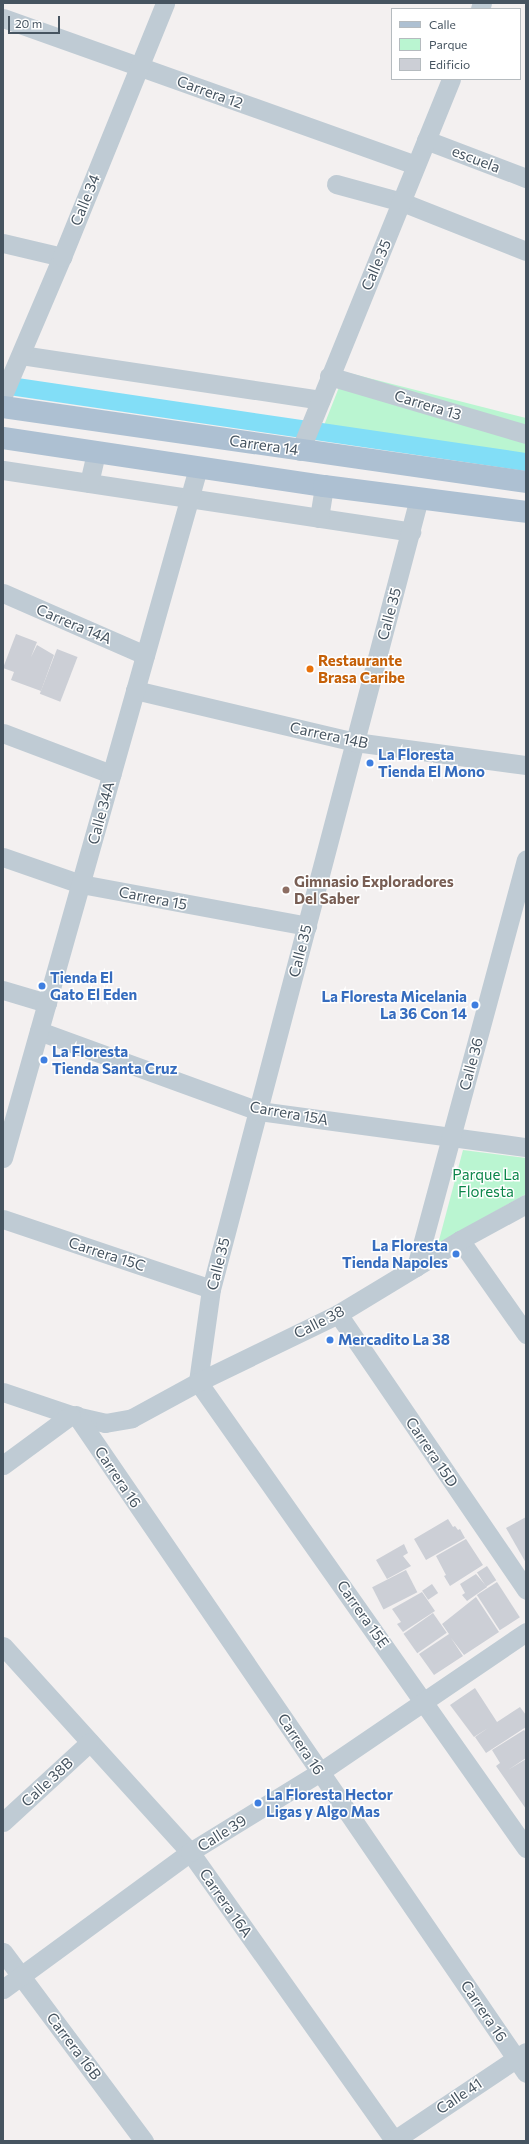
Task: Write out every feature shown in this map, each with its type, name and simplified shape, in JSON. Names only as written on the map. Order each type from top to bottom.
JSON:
[{"type":"main road","name":"Carrera 14","points":[[4,398],[303,444],[526,482]]},
{"type":"main road","points":[[3,438],[324,486],[526,512]]},
{"type":"street","name":"Calle 34","points":[[4,398],[18,360],[165,3]]},
{"type":"street","name":"Carrera 12","points":[[3,18],[416,165]]},
{"type":"street","name":"Calle 35","points":[[303,444],[329,376],[402,202],[451,80]]},
{"type":"street","name":"escuela","points":[[426,140],[526,178]]},
{"type":"street","points":[[336,184],[402,202],[526,251]]},
{"type":"street","points":[[3,243],[62,256]]},
{"type":"street","points":[[18,360],[318,407]]},
{"type":"street","name":"Carrera 13","points":[[329,376],[526,434]]},
{"type":"street","points":[[89,483],[96,452]]},
{"type":"street","name":"Calle 34A","points":[[3,1158],[8,1122],[39,1031],[188,498],[198,468]]},
{"type":"street","points":[[3,470],[411,532]]},
{"type":"street","points":[[320,518],[324,486]]},
{"type":"street","name":"Calle 35","points":[[198,1382],[211,1289],[419,498]]},
{"type":"street","name":"Carrera 14A","points":[[3,593],[145,654]]},
{"type":"street","name":"Carrera 14B","points":[[135,690],[355,742],[526,765]]},
{"type":"street","points":[[3,733],[111,774]]},
{"type":"street","name":"Carrera 15","points":[[3,857],[81,884],[307,926]]},
{"type":"street","name":"Calle 36","points":[[416,1267],[522,889],[526,860]]},
{"type":"street","points":[[3,990],[46,1003]]},
{"type":"street","name":"Carrera 15A","points":[[39,1031],[259,1111],[526,1147]]},
{"type":"street","name":"Calle 38","points":[[105,1423],[132,1418],[198,1382],[338,1314],[460,1240],[526,1204]]},
{"type":"street","name":"Carrera 15C","points":[[3,1220],[211,1289]]},
{"type":"street","points":[[460,1240],[526,1334]]},
{"type":"street","name":"Carrera 15D","points":[[338,1314],[526,1590]]},
{"type":"street","name":"Carrera 15E","points":[[198,1382],[424,1701],[526,1848]]},
{"type":"street","name":"Carrera 16","points":[[3,1392],[73,1415],[105,1423]]},
{"type":"street","points":[[3,1465],[73,1415]]},
{"type":"street","name":"Carrera 16","points":[[73,1415],[320,1772],[523,2061]]},
{"type":"street","name":"Calle 39","points":[[3,1989],[190,1852],[320,1772],[526,1632]]},
{"type":"street","name":"Carrera 16A","points":[[6,1655],[90,1742],[190,1852],[394,2141]]},
{"type":"street","name":"Calle 38B","points":[[3,1822],[90,1742]]},
{"type":"street","name":"Carrera 16B","points":[[3,1952],[28,1971],[144,2141]]},
{"type":"street","name":"Calle 41","points":[[394,2141],[523,2061]]},
{"type":"green space","points":[[345,372],[526,418],[526,469],[319,438]]},
{"type":"green space","name":"Parque La Floresta","points":[[463,1150],[526,1158],[526,1194],[438,1244]]},
{"type":"building","points":[[16,634],[37,642],[31,657],[37,645],[54,655],[41,691],[11,680],[14,672],[3,668]]},
{"type":"building","points":[[57,649],[78,657],[60,702],[40,694]]},
{"type":"building","points":[[526,1517],[526,1563],[506,1528]]},
{"type":"building","points":[[448,1519],[453,1527],[455,1526],[458,1530],[460,1529],[465,1538],[426,1560],[414,1539]]},
{"type":"building","points":[[466,1539],[483,1565],[450,1586],[444,1576],[446,1575],[436,1556]]},
{"type":"building","points":[[404,1544],[408,1553],[403,1556],[411,1566],[387,1579],[376,1560]]},
{"type":"building","points":[[487,1566],[496,1580],[486,1587],[477,1573]]},
{"type":"building","points":[[406,1570],[417,1592],[383,1610],[372,1587]]},
{"type":"building","points":[[476,1574],[487,1587],[467,1601],[462,1595],[465,1593],[460,1584]]},
{"type":"building","points":[[497,1582],[520,1617],[500,1630],[477,1595]]},
{"type":"building","points":[[432,1584],[438,1593],[428,1600],[422,1591]]},
{"type":"building","points":[[422,1592],[435,1611],[403,1632],[397,1624],[401,1622],[392,1609]]},
{"type":"building","points":[[476,1597],[499,1632],[464,1655],[451,1638],[463,1656],[434,1675],[419,1654],[449,1634],[442,1624]]},
{"type":"building","points":[[433,1613],[447,1633],[417,1653],[404,1634]]},
{"type":"building","points":[[475,1688],[497,1722],[520,1707],[526,1715],[526,1727],[486,1753],[475,1737],[488,1728],[474,1737],[450,1705]]},
{"type":"building","points":[[524,1730],[526,1732],[526,1758],[508,1770],[526,1759],[526,1809],[496,1766],[500,1763],[492,1750]]},
{"type":"waterway","points":[[3,385],[526,462]]},
{"type":"place","name":"Restaurante Brasa Caribe","points":[[310,669]]},
{"type":"place","name":"La Floresta Tienda El Mono","points":[[370,763]]},
{"type":"place","name":"Gimnasio Exploradores Del Saber","points":[[286,890]]},
{"type":"place","name":"Tienda El Gato El Eden","points":[[42,986]]},
{"type":"place","name":"La Floresta Micelania La 36 Con 14","points":[[475,1005]]},
{"type":"place","name":"La Floresta Tienda Santa Cruz","points":[[44,1060]]},
{"type":"place","name":"La Floresta Tienda Napoles","points":[[456,1254]]},
{"type":"place","name":"Mercadito La 38","points":[[330,1340]]},
{"type":"place","name":"La Floresta Hector Ligas y Algo Mas","points":[[258,1803]]}]
